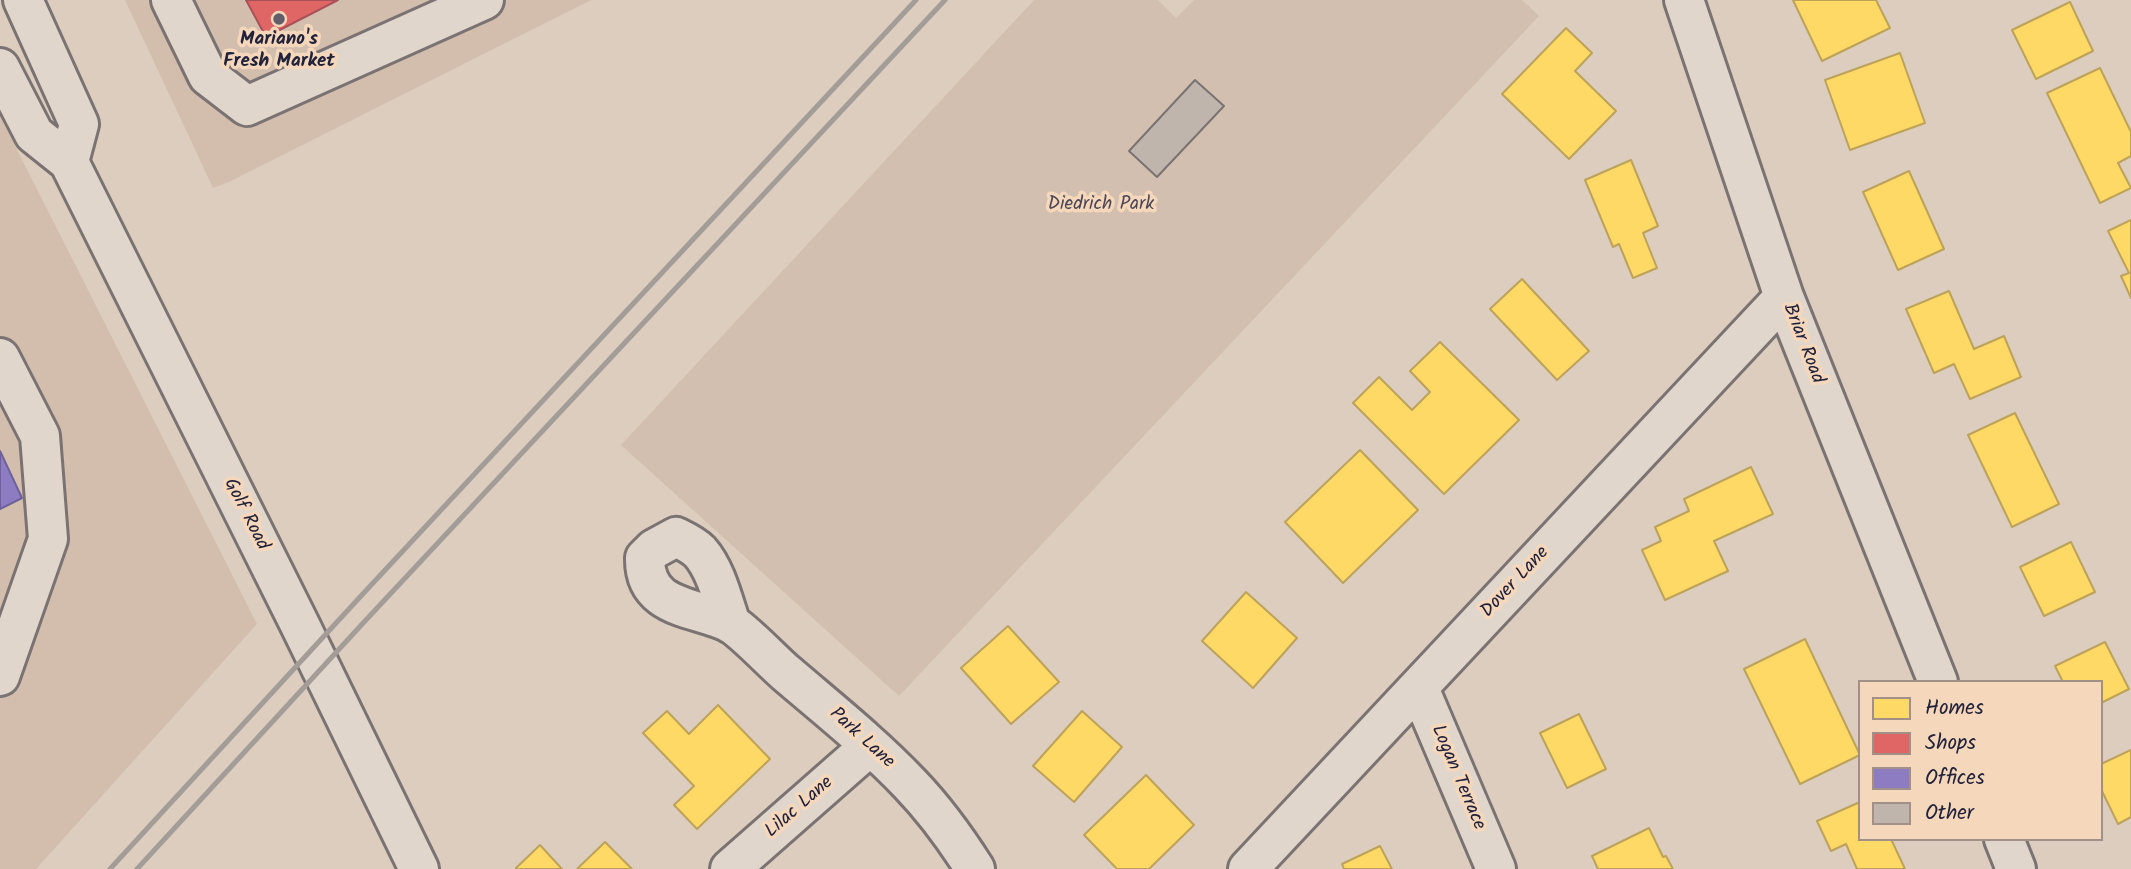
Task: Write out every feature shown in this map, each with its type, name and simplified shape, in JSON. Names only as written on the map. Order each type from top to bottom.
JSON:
[{"type":"street","points":[[23,0],[79,124],[69,162]]},
{"type":"street","points":[[171,0],[208,76],[247,106],[484,0]]},
{"type":"street","name":"Briar Road","points":[[1684,0],[1784,297],[1937,680]]},
{"type":"street","name":"Golf Road","points":[[0,68],[34,134],[69,162],[419,869]]},
{"type":"street","name":"Dover Lane","points":[[1248,869],[1784,297]]},
{"type":"street","points":[[0,358],[40,436],[48,539],[0,676]]},
{"type":"street","name":"Park Lane","points":[[731,624],[870,746],[910,785],[950,831],[975,869]]},
{"type":"street","name":"Logan Terrace","points":[[1419,688],[1496,869]]},
{"type":"street","name":"Lilac Lane","points":[[730,869],[870,746]]},
{"type":"street","points":[[2005,841],[2016,869]]},
{"type":"shaded area","points":[[125,0],[591,0],[213,188]]},
{"type":"shaded area","points":[[0,116],[257,624],[36,869],[0,869]]},
{"type":"green space","name":"Diedrich Park","points":[[1034,0],[1158,0],[1176,18],[1194,0],[1522,0],[1539,16],[899,696],[621,445]]},
{"type":"building: Homes","points":[[1793,0],[1876,0],[1890,28],[1822,61]]},
{"type":"building: Homes","points":[[2070,2],[2093,51],[2036,79],[2012,30]]},
{"type":"building: Homes","points":[[1566,28],[1592,53],[1575,71],[1616,111],[1569,159],[1502,94]]},
{"type":"building: Homes","points":[[1900,53],[1925,123],[1850,150],[1825,80]]},
{"type":"building: Homes","points":[[2100,68],[2131,132],[2131,156],[2118,163],[2131,188],[2100,203],[2047,93]]},
{"type":"building: Homes","points":[[1631,160],[1658,226],[1643,233],[1657,268],[1633,278],[1619,244],[1613,247],[1585,180]]},
{"type":"building: Homes","points":[[1909,171],[1944,249],[1898,270],[1863,192]]},
{"type":"building: Homes","points":[[2131,220],[2131,298],[2121,276],[2129,273],[2108,231]]},
{"type":"building: Homes","points":[[1522,279],[1589,351],[1557,380],[1490,309]]},
{"type":"building: Homes","points":[[1949,291],[1974,349],[2004,336],[2021,377],[1970,399],[1954,364],[1934,373],[1906,309]]},
{"type":"building: Homes","points":[[1440,342],[1519,420],[1444,494],[1353,403],[1379,377],[1412,410],[1430,392],[1410,371]]},
{"type":"building: Homes","points":[[2015,413],[2059,504],[2012,527],[1968,435]]},
{"type":"building: Homes","points":[[1360,450],[1418,510],[1343,583],[1285,522]]},
{"type":"building: Homes","points":[[1751,467],[1773,514],[1714,541],[1728,571],[1665,600],[1642,550],[1661,541],[1655,527],[1689,511],[1684,499]]},
{"type":"building: Homes","points":[[2071,542],[2095,592],[2044,616],[2020,567]]},
{"type":"building: Homes","points":[[1246,592],[1297,638],[1253,688],[1202,641]]},
{"type":"building: Homes","points":[[1008,626],[1059,682],[1011,724],[961,668]]},
{"type":"building: Homes","points":[[1805,639],[1858,751],[1858,756],[1800,784],[1744,669]]},
{"type":"building: Homes","points":[[2105,642],[2129,689],[2103,702],[2103,680],[2062,680],[2055,666]]},
{"type":"building: Homes","points":[[718,705],[770,759],[697,829],[674,805],[694,786],[643,733],[667,711],[689,734]]},
{"type":"building: Homes","points":[[1082,711],[1122,747],[1074,802],[1033,766]]},
{"type":"building: Homes","points":[[1579,714],[1606,769],[1567,788],[1540,733]]},
{"type":"building: Homes","points":[[2131,750],[2131,817],[2118,824],[2103,793],[2103,763]]},
{"type":"building: Homes","points":[[1146,775],[1194,825],[1149,869],[1117,869],[1084,835]]},
{"type":"building: Homes","points":[[1858,803],[1858,841],[1892,841],[1905,869],[1857,869],[1846,844],[1831,851],[1817,821]]},
{"type":"building: Homes","points":[[1649,828],[1663,857],[1666,856],[1673,869],[1598,869],[1592,856]]},
{"type":"building: Homes","points":[[605,842],[632,869],[577,869]]},
{"type":"building: Homes","points":[[540,845],[562,869],[516,868]]},
{"type":"building: Homes","points":[[1380,846],[1392,869],[1344,869],[1342,864]]},
{"type":"building: Shops","name":"Mariano's Fresh Market","points":[[246,0],[338,0],[266,37]]},
{"type":"building: Offices","points":[[0,451],[22,498],[0,509]]},
{"type":"building: Other","points":[[1195,80],[1224,106],[1157,177],[1129,151]]},
{"type":"railway","points":[[110,869],[916,0]]},
{"type":"railway","points":[[137,869],[945,0]]},
{"type":"place","name":"Mariano's Fresh Market","points":[[279,19]]}]
